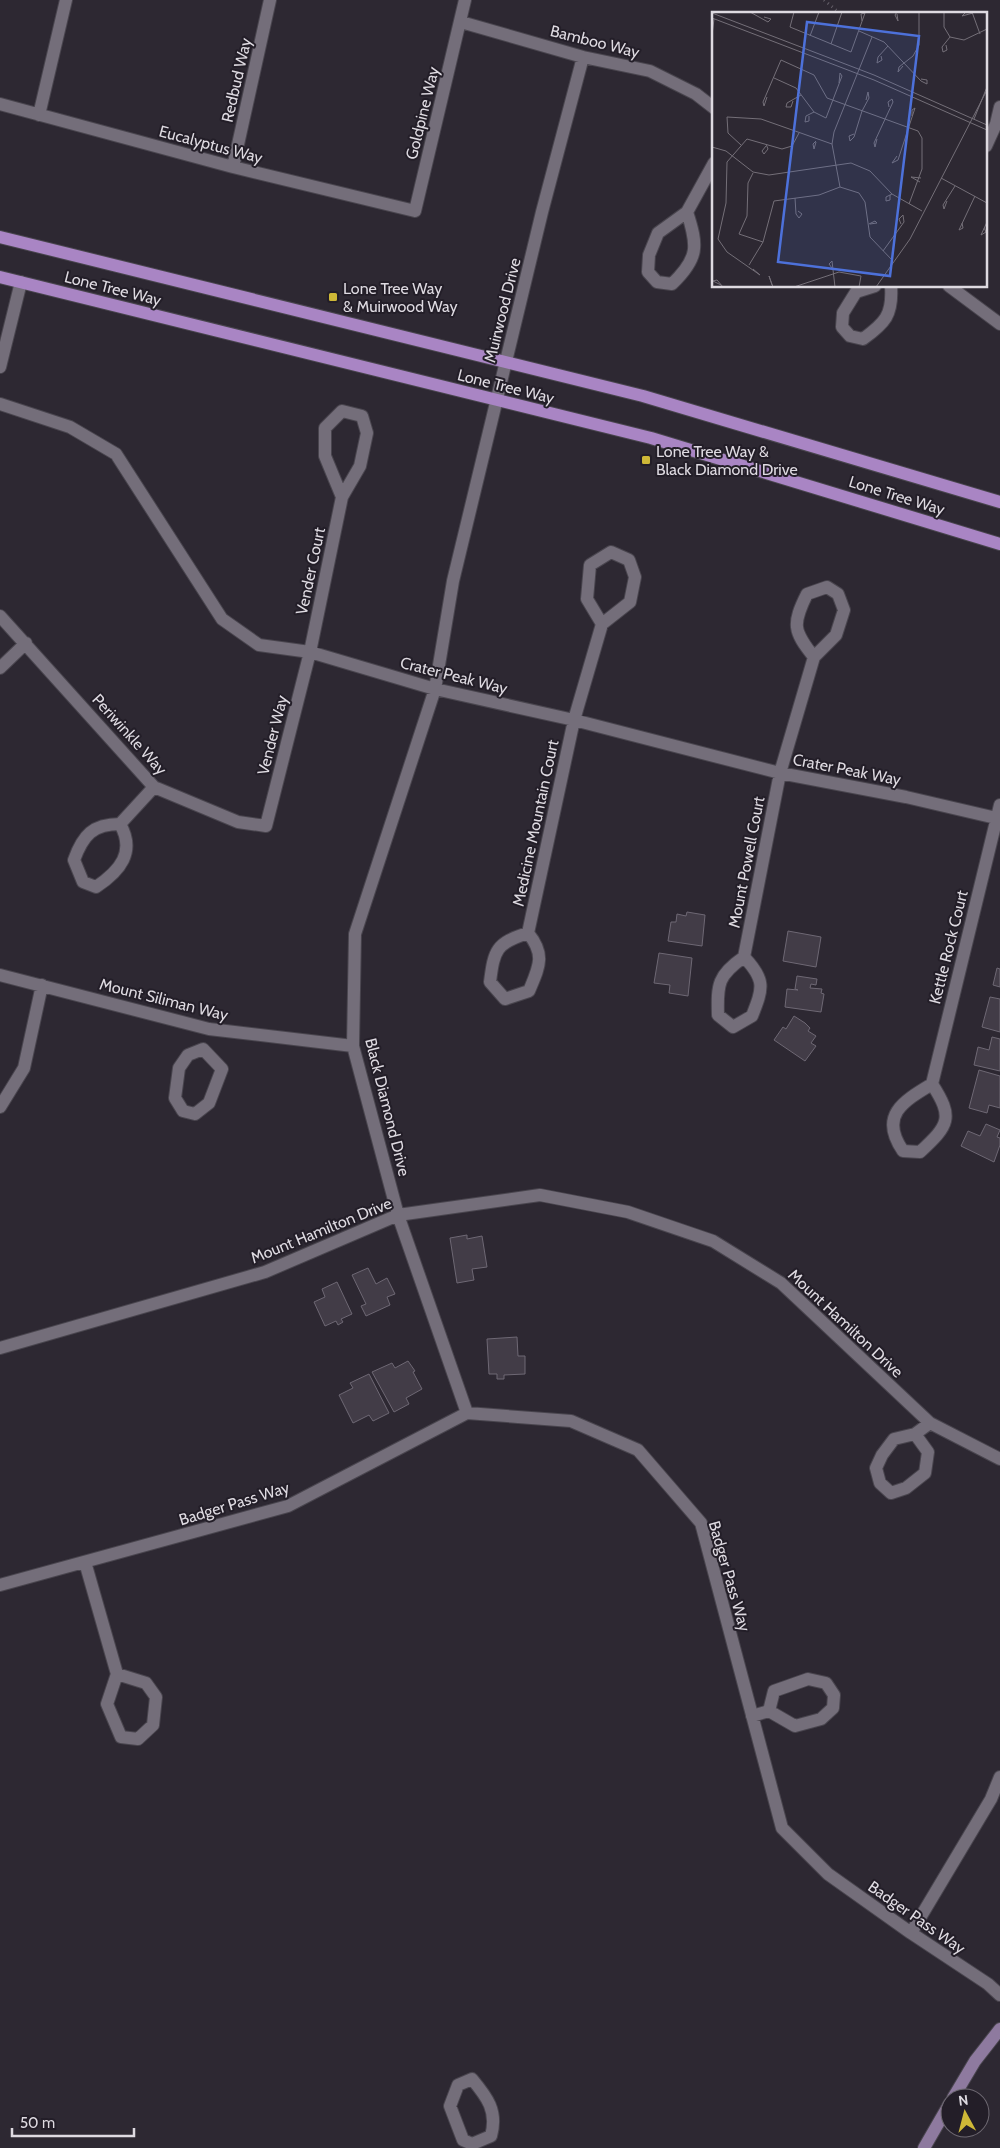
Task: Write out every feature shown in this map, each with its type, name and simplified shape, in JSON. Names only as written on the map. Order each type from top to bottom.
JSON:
[{"type":"main road","name":"Lone Tree Way","points":[[0,238],[643,396],[1000,502]]},
{"type":"main road","name":"Lone Tree Way","points":[[0,277],[651,438],[1000,544]]},
{"type":"street","points":[[39,115],[66,0]]},
{"type":"street","name":"Redbud Way","points":[[233,167],[270,0]]},
{"type":"street","name":"Goldpine Way","points":[[415,211],[465,0]]},
{"type":"street","name":"Bamboo Way","points":[[461,22],[583,57],[650,71],[696,94],[712,106]]},
{"type":"street","name":"Muirwood Drive","points":[[435,689],[452,581],[542,212],[583,57]]},
{"type":"street","name":"Eucalyptus Way","points":[[0,104],[233,167],[415,211]]},
{"type":"street","points":[[988,142],[996,124],[1000,107]]},
{"type":"street","points":[[687,212],[696,237],[695,253],[685,272],[672,284],[657,282],[648,272],[649,255],[658,233],[687,212],[712,167]]},
{"type":"street","points":[[0,367],[21,282]]},
{"type":"street","points":[[869,288],[856,292],[843,314],[842,326],[850,336],[863,339],[880,326],[892,305],[891,288]]},
{"type":"street","points":[[952,288],[1000,324]]},
{"type":"street","name":"Crater Peak Way","points":[[0,404],[70,427],[116,454],[222,619],[259,645],[310,652],[435,689],[574,720],[780,773],[906,797],[998,818]]},
{"type":"street","name":"Vender Court","points":[[310,652],[342,498],[360,466],[367,433],[362,416],[342,411],[325,428],[325,456],[342,498]]},
{"type":"street","points":[[611,552],[629,560],[636,577],[630,602],[602,624],[587,600],[590,565],[611,552]]},
{"type":"street","points":[[827,587],[838,594],[844,610],[836,635],[814,657],[799,638],[796,616],[807,594],[827,587]]},
{"type":"street","name":"Periwinkle Way","points":[[0,616],[154,788],[238,822],[266,826]]},
{"type":"street","name":"Medicine Mountain Court","points":[[528,933],[574,720],[602,624]]},
{"type":"street","points":[[0,668],[26,644]]},
{"type":"street","name":"Vender Way","points":[[266,826],[310,652]]},
{"type":"street","name":"Mount Powell Court","points":[[744,957],[780,773],[814,657]]},
{"type":"street","name":"Black Diamond Drive","points":[[435,689],[355,934],[353,1046],[398,1215],[467,1413]]},
{"type":"street","points":[[120,824],[126,836],[127,851],[119,868],[96,887],[83,882],[74,860],[78,850],[93,828],[106,824],[120,824],[154,788]]},
{"type":"street","name":"Kettle Rock Court","points":[[932,1084],[1000,805]]},
{"type":"street","points":[[528,933],[537,945],[540,964],[529,991],[505,999],[490,982],[494,956],[507,939],[528,933]]},
{"type":"street","points":[[744,957],[758,972],[761,987],[752,1016],[733,1027],[718,1014],[717,994],[725,970],[744,957]]},
{"type":"street","name":"Mount Siliman Way","points":[[0,975],[209,1030],[353,1046]]},
{"type":"street","points":[[0,1106],[24,1068],[42,985]]},
{"type":"street","points":[[203,1049],[209,1030]]},
{"type":"street","points":[[203,1049],[222,1069],[209,1104],[195,1114],[183,1110],[175,1098],[179,1068],[188,1055],[203,1049]]},
{"type":"street","points":[[932,1084],[945,1104],[947,1115],[940,1134],[920,1152],[903,1151],[893,1136],[892,1123],[903,1102],[932,1084]]},
{"type":"street","name":"Mount Hamilton Drive","points":[[0,1348],[265,1272],[398,1215],[540,1195],[628,1212],[712,1241],[781,1283],[930,1422],[1000,1458]]},
{"type":"street","name":"Badger Pass Way","points":[[0,1585],[288,1506],[467,1413],[571,1421],[638,1450],[701,1523],[782,1828],[828,1874],[911,1933],[988,1984],[1000,1995]]},
{"type":"street","points":[[915,1434],[928,1452],[925,1473],[906,1488],[891,1494],[880,1483],[876,1468],[882,1455],[894,1439],[915,1434],[930,1422]]},
{"type":"street","points":[[84,1562],[117,1674],[106,1704],[121,1736],[138,1739],[153,1725],[156,1698],[146,1683],[117,1674]]},
{"type":"street","points":[[752,1716],[769,1711],[795,1726],[820,1719],[833,1708],[834,1695],[826,1683],[808,1680],[774,1691],[769,1711]]},
{"type":"street","points":[[911,1933],[991,1799],[1000,1777]]},
{"type":"street","points":[[959,2088],[975,2061],[1000,2029]]},
{"type":"street","points":[[472,2079],[490,2100],[494,2127],[492,2136],[485,2144],[472,2144],[463,2140],[450,2106],[458,2085],[472,2079]]},
{"type":"street","points":[[924,2148],[940,2120]]},
{"type":"path","points":[[824,0],[839,12]]},
{"type":"building","points":[[687,912],[705,915],[702,946],[668,941],[671,922],[676,922],[677,914],[686,916]]},
{"type":"building","points":[[788,931],[821,937],[816,967],[783,961]]},
{"type":"building","points":[[659,953],[692,958],[688,996],[669,993],[670,985],[654,983]]},
{"type":"building","points":[[997,968],[1000,969],[1000,987],[993,985]]},
{"type":"building","points":[[797,976],[817,979],[816,985],[811,984],[810,988],[822,989],[821,993],[824,994],[821,1012],[785,1007],[787,989],[798,990],[795,989]]},
{"type":"building","points":[[990,997],[1000,999],[1000,1032],[982,1027]]},
{"type":"building","points":[[794,1016],[805,1023],[810,1028],[808,1031],[816,1036],[811,1043],[816,1046],[805,1061],[774,1040],[783,1027],[786,1029]]},
{"type":"building","points":[[992,1037],[1000,1039],[1000,1071],[974,1065],[978,1047],[989,1050]]},
{"type":"building","points":[[979,1070],[1000,1076],[1000,1108],[989,1105],[987,1113],[969,1108]]},
{"type":"building","points":[[986,1124],[1000,1130],[997,1137],[1000,1138],[1000,1145],[994,1162],[961,1146],[968,1131],[980,1136]]},
{"type":"building","points":[[467,1235],[467,1239],[482,1236],[487,1267],[472,1269],[474,1280],[457,1283],[450,1238]]},
{"type":"building","points":[[368,1268],[376,1284],[387,1278],[395,1294],[387,1297],[390,1305],[366,1316],[361,1306],[366,1304],[352,1275]]},
{"type":"building","points":[[337,1282],[352,1314],[341,1319],[343,1322],[338,1325],[336,1321],[325,1326],[314,1302],[325,1297],[322,1289]]},
{"type":"building","points":[[517,1337],[518,1356],[525,1356],[525,1374],[504,1375],[504,1379],[497,1379],[497,1374],[489,1374],[487,1339]]},
{"type":"building","points":[[408,1361],[415,1371],[413,1372],[422,1389],[406,1398],[409,1404],[394,1412],[372,1372],[392,1363],[395,1368]]},
{"type":"building","points":[[369,1374],[389,1413],[373,1421],[369,1415],[353,1423],[339,1395],[353,1388],[350,1383]]},
{"type":"place","name":"Lone Tree Way & Muirwood Way","points":[[333,297]]},
{"type":"place","name":"Lone Tree Way & Black Diamond Drive","points":[[646,460]]}]
